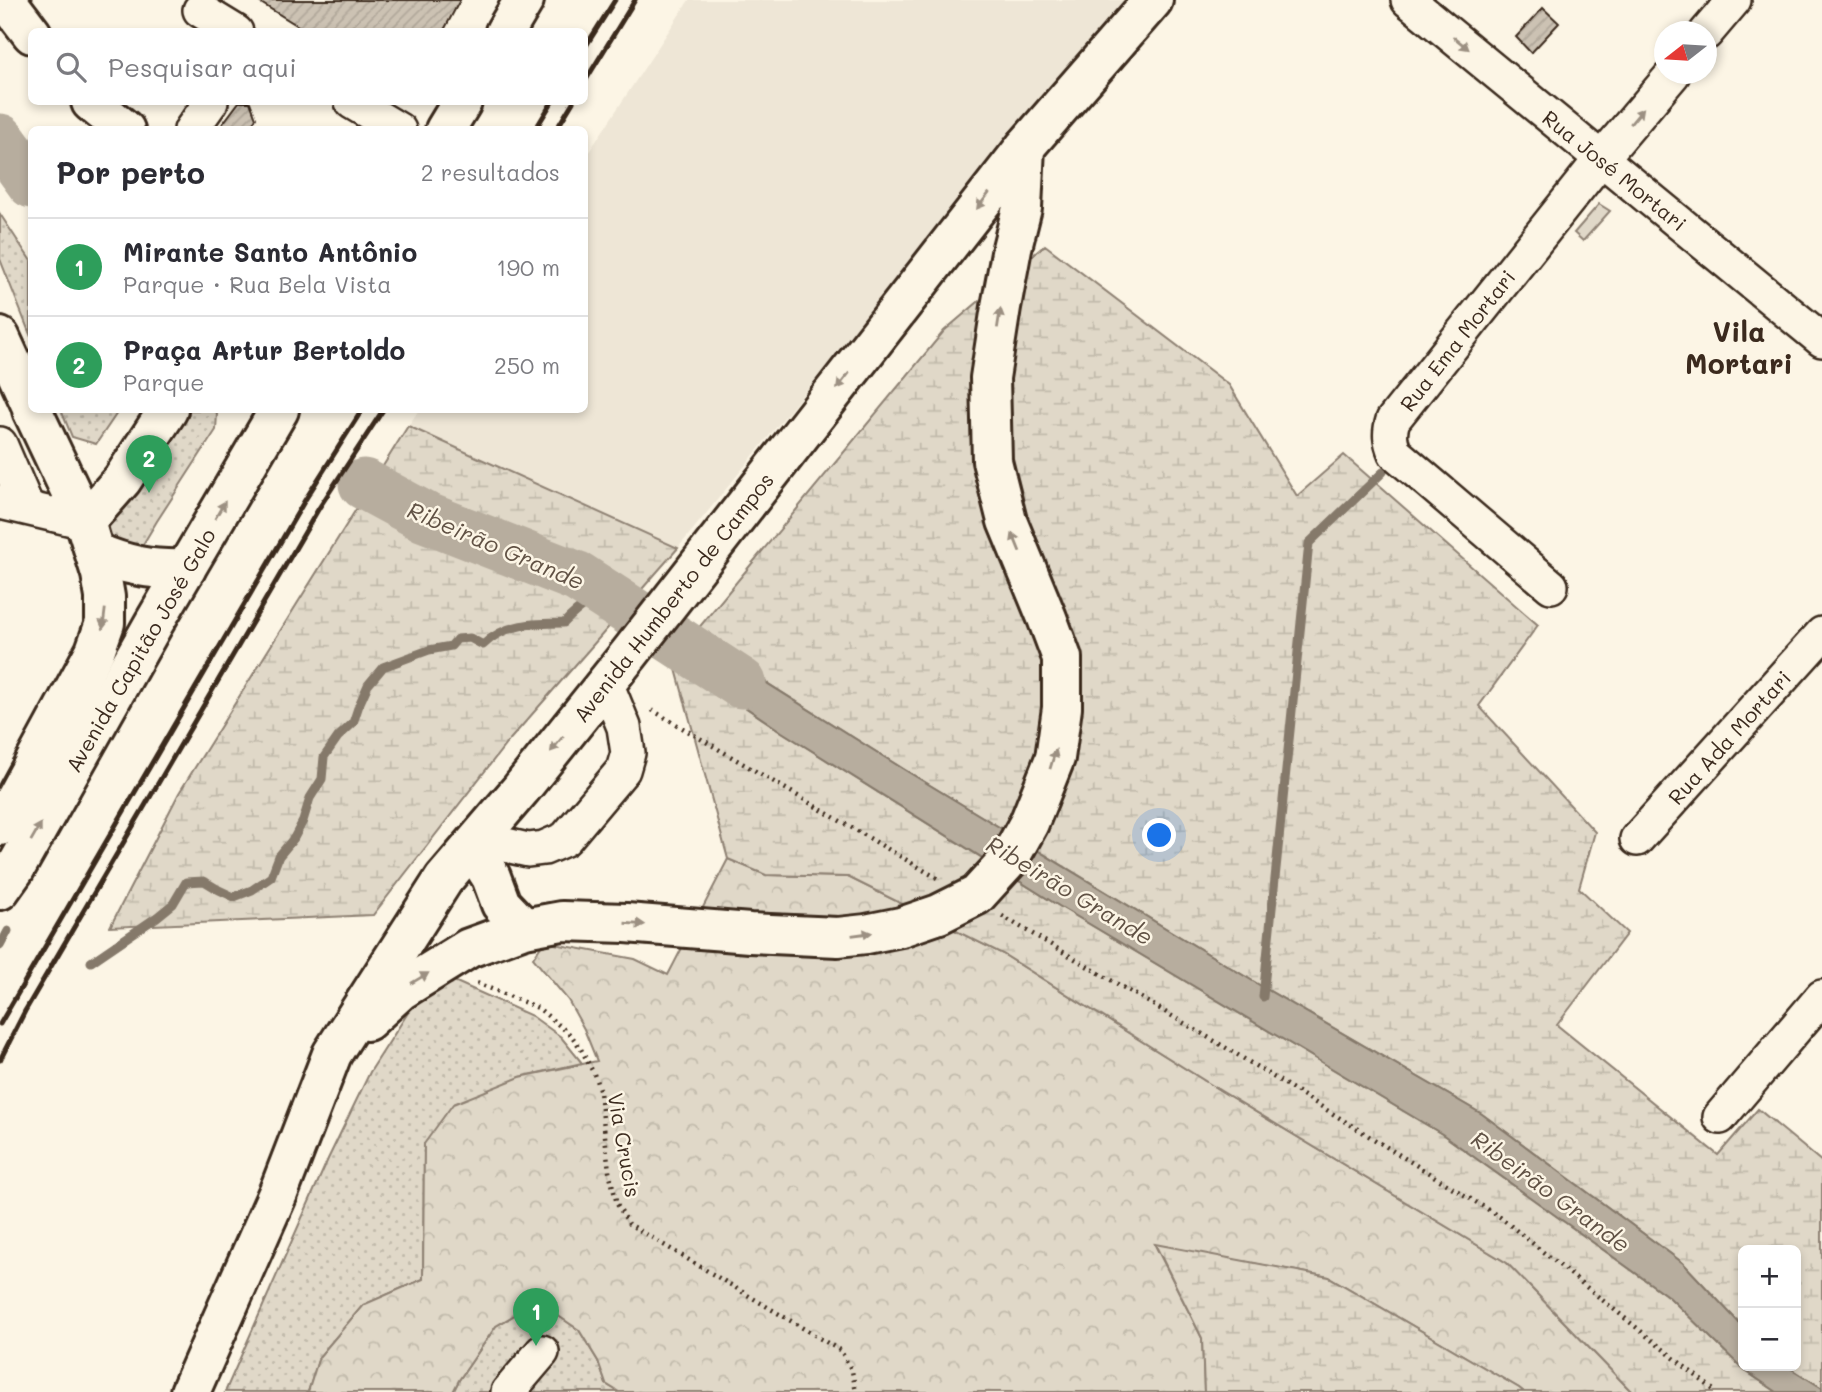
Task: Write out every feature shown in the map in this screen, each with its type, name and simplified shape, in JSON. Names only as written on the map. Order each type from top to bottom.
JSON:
[{"type":"main road","points":[[6,0],[28,29]]},
{"type":"main road","points":[[507,28],[524,0]]},
{"type":"main road","name":"Avenida Humberto de Campos","points":[[190,1392],[279,1191],[332,1054],[444,879],[521,789],[630,653],[1025,147],[1153,0]]},
{"type":"main road","points":[[85,105],[101,126]]},
{"type":"main road","points":[[95,105],[120,126]]},
{"type":"main road","points":[[447,126],[460,105]]},
{"type":"main road","name":"Avenida Humberto de Campos","points":[[332,1054],[401,990],[469,948],[524,928],[562,921],[838,937],[901,927],[939,914],[989,905],[1008,861],[1029,823],[1055,758],[1062,708],[1062,658],[1007,521],[992,461],[990,378],[1000,307],[1022,208],[1025,147]]},
{"type":"main road","name":"Avenida Capitão José Galo","points":[[0,337],[28,399]]},
{"type":"main road","name":"Avenida Capitão José Galo","points":[[0,826],[95,651],[105,623],[105,597],[90,537],[34,413]]},
{"type":"main road","points":[[166,413],[122,480],[90,537],[117,561],[163,570],[186,569]]},
{"type":"main road","name":"Avenida Capitão José Galo","points":[[0,890],[15,869],[277,413]]},
{"type":"main road","points":[[68,487],[122,480]]},
{"type":"main road","points":[[475,843],[501,904],[524,928]]},
{"type":"street","name":"Rua José Mortari","points":[[1408,0],[1822,340]]},
{"type":"street","points":[[1716,21],[1734,0]]},
{"type":"street","points":[[200,10],[229,28]]},
{"type":"street","name":"Rua Ema Mortari","points":[[1552,586],[1395,453],[1390,443],[1389,431],[1393,420],[1601,159],[1665,84]]},
{"type":"street","points":[[194,126],[209,105]]},
{"type":"street","points":[[357,105],[392,126]]},
{"type":"street","points":[[0,444],[14,504],[90,537]]},
{"type":"street","name":"Rua Ada Mortari","points":[[1637,839],[1822,634]]},
{"type":"street","points":[[475,843],[528,850],[544,848],[565,839],[623,770],[628,753],[624,727],[606,683]]},
{"type":"street","points":[[1720,1117],[1822,997]]},
{"type":"street","points":[[508,1392],[542,1352]]},
{"type":"path","points":[[606,683],[941,880]]},
{"type":"path","points":[[989,905],[1500,1217],[1716,1392]]},
{"type":"path","name":"Via Crucis","points":[[470,978],[538,1008],[571,1035],[581,1049],[600,1092],[609,1171],[617,1204],[629,1224],[841,1351],[852,1371],[856,1392]]},
{"type":"shaded area","points":[[689,0],[1124,0],[678,548],[408,426],[417,413],[588,413],[588,153]]},
{"type":"green space","points":[[1599,204],[1610,211],[1583,241],[1574,233]]},
{"type":"green space","points":[[0,214],[28,256],[28,329],[0,259]]},
{"type":"green space","points":[[1045,245],[1229,385],[1297,496],[1344,455],[1538,625],[1479,706],[1595,832],[1579,888],[1627,933],[1557,1025],[1718,1155],[1758,1109],[1822,1162],[1822,1388],[1795,1371],[1801,1371],[1801,1245],[1738,1245],[1738,1322],[1683,1263],[1482,1114],[1261,986],[905,770],[692,636],[944,331]]},
{"type":"green space","points":[[62,413],[117,413],[96,444],[72,437]]},
{"type":"green space","points":[[180,413],[217,413],[216,430],[142,546],[127,554],[109,542],[101,522]]},
{"type":"green space","points":[[408,426],[678,548],[506,744],[373,915],[110,927],[179,793]]},
{"type":"green space","points":[[673,658],[782,732],[1059,906],[1442,1134],[1669,1297],[1738,1364],[1738,1371],[1746,1371],[1777,1392],[1632,1392],[1507,1263],[1221,1091],[1003,954],[848,877],[766,875],[728,859]]},
{"type":"green space","points":[[728,859],[766,875],[848,877],[1003,954],[1221,1091],[1507,1263],[1632,1392],[1524,1392],[1329,1277],[1155,1245],[1202,1338],[1204,1392],[619,1392],[606,1384],[598,1361],[579,1330],[545,1307],[523,1310],[496,1326],[453,1392],[308,1392],[319,1357],[363,1305],[423,1279],[424,1144],[453,1104],[520,1077],[597,1061],[568,1000],[533,958],[544,942],[635,959],[668,975]]},
{"type":"green space","points":[[434,972],[532,1016],[561,1037],[582,1063],[520,1077],[424,1144],[423,1279],[363,1305],[319,1357],[308,1392],[225,1392],[328,1159],[370,1072]]},
{"type":"green space","points":[[1155,1244],[1329,1277],[1524,1392],[1204,1392],[1202,1338]]},
{"type":"green space","points":[[546,1307],[579,1330],[598,1361],[606,1384],[619,1392],[453,1392],[496,1326],[523,1310]]},
{"type":"water","points":[[692,636],[905,770],[1261,986],[1482,1114],[1683,1263],[1738,1322],[1738,1364],[1669,1297],[1442,1134],[1059,906],[782,732],[673,658]]},
{"type":"water","points":[[1746,1371],[1795,1371],[1822,1388],[1822,1392],[1777,1392]]},
{"type":"building","points":[[256,0],[460,0],[445,28],[302,28]]},
{"type":"building","points":[[1543,8],[1559,23],[1531,53],[1516,37]]},
{"type":"building","points":[[237,105],[251,105],[256,118],[251,126],[221,126]]},
{"type":"waterway","name":"Ribeirão Grande","points":[[0,139],[28,178]]},
{"type":"waterway","points":[[1263,997],[1309,543],[1383,472]]},
{"type":"waterway","name":"Ribeirão Grande","points":[[364,484],[425,517],[578,577],[741,683]]},
{"type":"waterway","points":[[91,962],[173,904],[186,882],[204,881],[234,897],[252,890],[271,877],[279,856],[294,838],[310,798],[322,779],[324,757],[338,737],[353,723],[368,685],[383,667],[429,650],[451,646],[457,639],[470,638],[483,645],[511,628],[531,624],[564,623],[585,605],[611,600]]},
{"type":"waterway","points":[[0,946],[8,931]]},
{"type":"railway","points":[[588,43],[615,0]]},
{"type":"railway","points":[[588,76],[635,0]]},
{"type":"railway","points":[[537,126],[550,105]]},
{"type":"railway","points":[[558,126],[571,105]]},
{"type":"railway","points":[[0,1024],[305,500],[360,413]]},
{"type":"railway","points":[[0,1060],[25,1011],[319,508],[381,413]]},
{"type":"place","name":"Praça Artur Bertoldo","points":[[149,493]]},
{"type":"place","name":"Mirante Santo Antônio","points":[[536,1346]]},
{"type":"district","name":"Vila Mortari","points":[[1739,347]]}]
